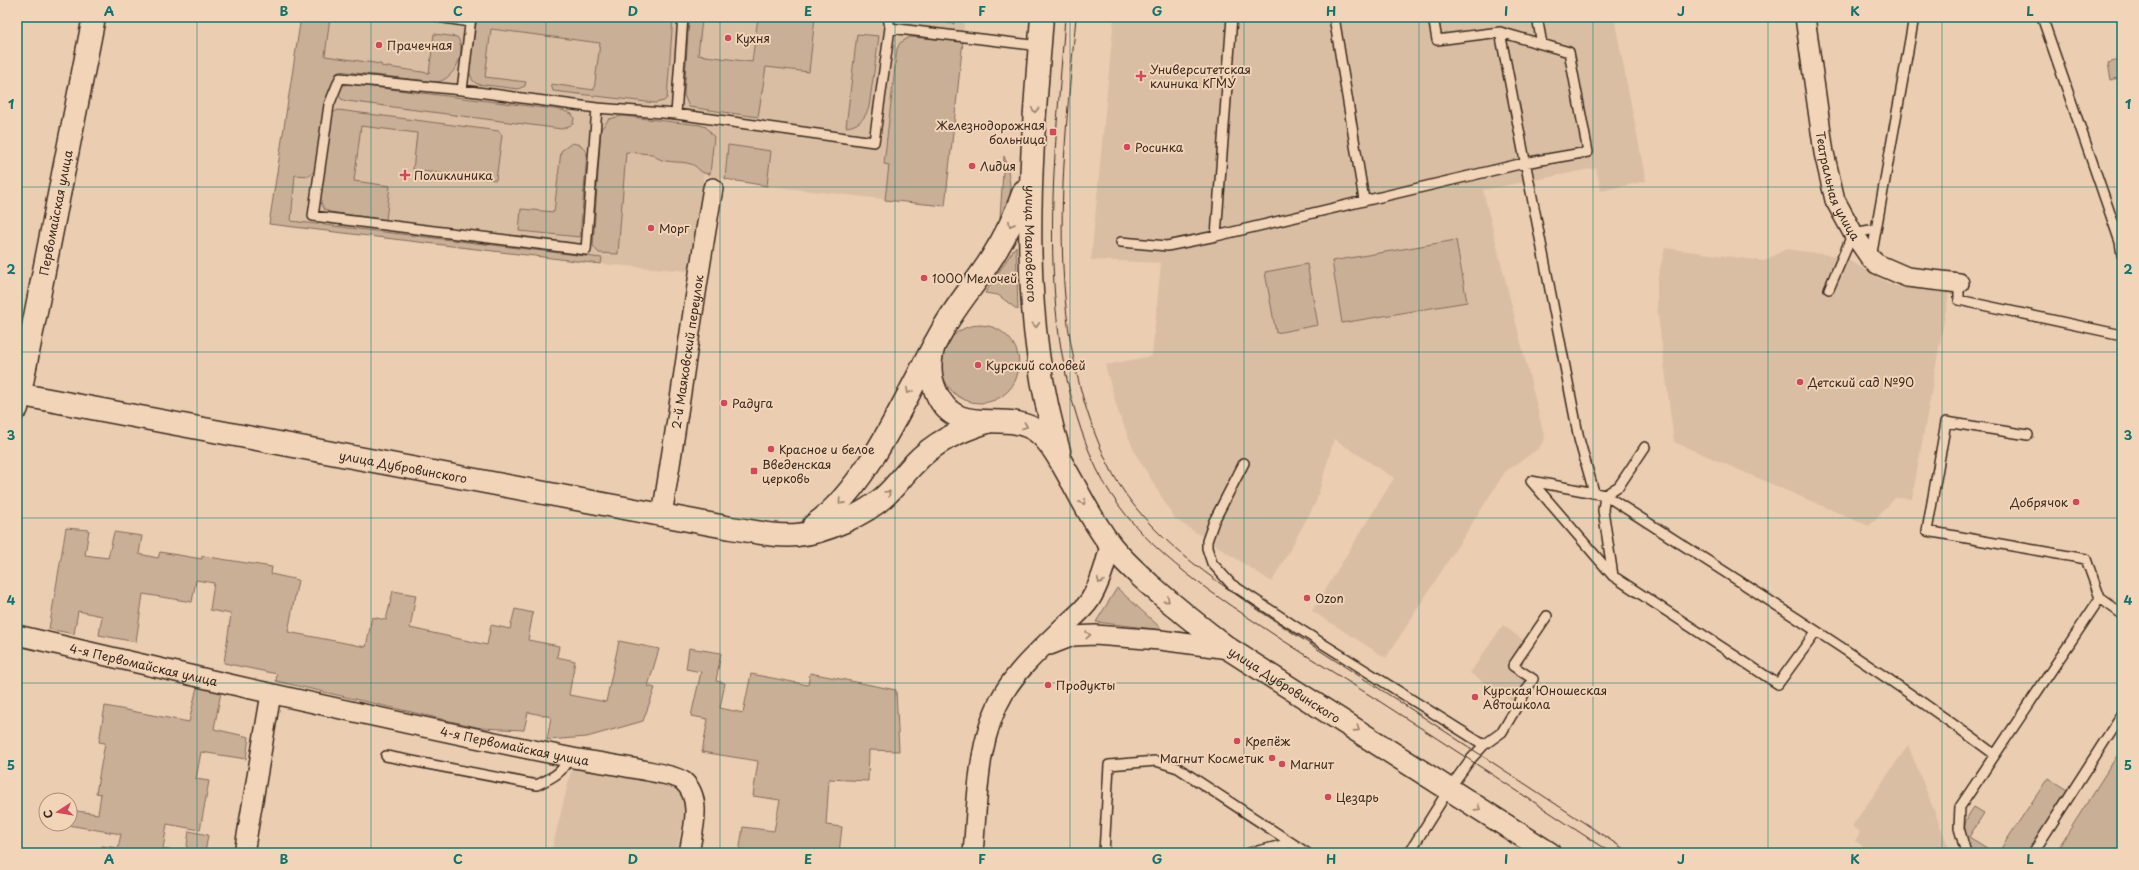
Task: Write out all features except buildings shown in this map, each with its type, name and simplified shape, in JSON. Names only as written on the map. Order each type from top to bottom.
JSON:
[{"type":"main road","name":"Первомайская улица","points":[[18,399],[94,17]]},
{"type":"main road","name":"улица Маяковского","points":[[1042,17],[1030,174],[1030,221],[1037,338],[1050,421],[1064,468]]},
{"type":"main road","points":[[790,536],[805,531],[815,525],[834,510],[847,494],[886,434],[944,327],[992,258],[1014,218],[1030,174]]},
{"type":"main road","points":[[934,345],[930,369],[932,382],[942,403],[957,417],[975,422],[1015,423],[1038,432],[1056,452],[1064,468]]},
{"type":"main road","name":"улица Дубровинского","points":[[18,399],[757,532],[790,536]]},
{"type":"main road","points":[[790,536],[822,530],[859,514],[886,496],[914,464],[933,446],[958,432],[987,422]]},
{"type":"main road","name":"улица Дубровинского","points":[[1064,468],[1091,516],[1123,560],[1187,618],[1229,649],[1549,853]]},
{"type":"street","name":"Театральная улица","points":[[1804,17],[1826,161],[1835,200],[1853,233],[1871,259],[1877,264],[1907,277],[1959,283]]},
{"type":"street","name":"2-й Маяковский переулок","points":[[662,515],[686,371],[693,306],[713,188]]},
{"type":"street","points":[[973,853],[985,743],[994,715],[1005,692],[1020,670],[1089,602],[1100,581],[1106,564],[1110,544]]},
{"type":"street","name":"4-я Первомайская улица","points":[[17,635],[271,694],[568,757],[682,779],[691,790],[695,800],[693,831],[689,853]]},
{"type":"street","points":[[1038,652],[1061,640],[1073,636],[1095,635],[1160,640],[1229,649]]},
{"type":"street","points":[[244,853],[271,694]]},
{"type":"lane","points":[[438,17],[470,19],[462,90]]},
{"type":"lane","points":[[676,114],[683,17]]},
{"type":"lane","points":[[597,108],[586,250],[313,216],[329,105],[340,78],[462,90],[597,108],[676,114],[874,142],[890,28],[888,17]]},
{"type":"lane","points":[[1216,236],[1232,17]]},
{"type":"lane","points":[[1334,17],[1364,200]]},
{"type":"lane","points":[[1121,242],[1166,246],[1216,236],[1524,163],[1588,152],[1569,52],[1500,32],[1437,40],[1433,17]]},
{"type":"lane","points":[[1538,17],[1542,44]]},
{"type":"lane","points":[[1871,259],[1914,17]]},
{"type":"lane","points":[[2042,17],[2120,242],[2122,255]]},
{"type":"lane","points":[[890,28],[1040,46]]},
{"type":"lane","points":[[1500,32],[1524,163],[1579,439],[1594,492]]},
{"type":"lane","points":[[1829,289],[1853,233],[1876,229]]},
{"type":"lane","points":[[1959,283],[1959,300],[2122,335]]},
{"type":"lane","points":[[2028,435],[1946,422],[1927,531],[2086,559],[2100,598],[2122,614]]},
{"type":"lane","points":[[1613,576],[1603,510],[1605,495],[1619,486],[1645,447]]},
{"type":"lane","points":[[1244,463],[1214,521],[1207,541],[1207,548],[1212,563],[1238,588],[1484,745]]},
{"type":"lane","points":[[1816,632],[1778,684],[1613,576],[1531,481],[1605,495],[1920,699],[1994,754]]},
{"type":"lane","points":[[1966,853],[1959,828],[1960,807],[1994,754],[2100,598]]},
{"type":"lane","points":[[1409,853],[1449,789],[1470,760],[1484,745],[1502,732],[1533,679],[1513,666],[1548,616]]},
{"type":"lane","points":[[2033,853],[2122,714]]},
{"type":"lane","points":[[386,756],[537,785],[554,777],[566,766],[568,757]]},
{"type":"lane","points":[[1104,853],[1109,765],[1156,760],[1178,768],[1307,853]]},
{"type":"lane","points":[[1249,853],[1291,843]]},
{"type":"shaded area","points":[[301,17],[965,17],[945,206],[767,186],[704,175],[689,271],[601,264],[269,224]]},
{"type":"shaded area","points":[[301,17],[330,17],[325,56],[429,73],[434,34],[457,37],[461,50],[458,64],[454,71],[443,80],[437,82],[338,71],[325,105],[316,170],[309,176],[295,175],[291,221],[602,258],[601,264],[269,224]]},
{"type":"shaded area","points":[[477,17],[673,17],[667,98],[664,101],[655,103],[553,91],[551,84],[594,90],[600,43],[491,29],[485,77],[526,82],[525,86],[518,89],[477,84],[473,81],[469,71]]},
{"type":"shaded area","points":[[758,17],[815,17],[809,72],[766,67],[758,117],[689,107],[684,95],[689,19],[702,20],[698,55],[752,62]]},
{"type":"shaded area","points":[[912,17],[954,17],[954,24]]},
{"type":"shaded area","points":[[1114,17],[1614,17],[1646,181],[1601,191],[1596,168],[1483,190],[1545,439],[1538,449],[1505,472],[1386,658],[1312,611],[1394,478],[1334,439],[1316,502],[1272,582],[1175,519],[1135,453],[1118,411],[1105,365],[1152,356],[1161,263],[1091,260]]},
{"type":"shaded area","points":[[857,34],[879,36],[869,107],[860,121],[854,125],[846,127]]},
{"type":"shaded area","points":[[910,37],[963,41],[945,206],[885,200],[889,165],[884,164],[897,49],[900,43]]},
{"type":"shaded area","points":[[2122,59],[2122,77],[2111,80],[2108,63]]},
{"type":"shaded area","points":[[348,84],[562,110],[572,114],[574,118],[573,124],[562,129],[347,101],[341,99],[338,93],[341,86]]},
{"type":"shaded area","points":[[338,110],[499,131],[502,135],[496,180],[413,170],[417,133],[361,126],[354,181],[390,186],[386,220],[330,212],[324,209],[319,198],[331,114]]},
{"type":"shaded area","points":[[622,116],[700,125],[706,127],[714,137],[710,174],[701,171],[691,164],[661,160],[652,154],[626,152],[618,254],[599,253],[593,246],[601,129],[609,119]]},
{"type":"shaded area","points":[[572,143],[581,145],[587,153],[580,237],[519,231],[521,209],[554,212],[561,151]]},
{"type":"shaded area","points":[[728,145],[771,151],[767,186],[725,179]]},
{"type":"shaded area","points":[[1004,156],[1008,170],[1010,198],[1005,213],[1000,218]]},
{"type":"shaded area","points":[[1456,240],[1467,302],[1342,323],[1332,261]]},
{"type":"shaded area","points":[[1016,246],[1018,310],[998,295],[985,293]]},
{"type":"shaded area","name":"Детский сад №90","points":[[1665,248],[1764,261],[1786,249],[1843,257],[1892,285],[1949,293],[1912,499],[1895,498],[1869,526],[1674,442],[1657,307],[1657,281]]},
{"type":"shaded area","points":[[1307,264],[1318,325],[1276,333],[1265,272]]},
{"type":"shaded area","points":[[980,325],[995,328],[1008,336],[1016,349],[1019,364],[1016,379],[1008,392],[995,400],[980,403],[965,400],[952,392],[944,379],[941,364],[944,349],[952,336],[965,328]]},
{"type":"shaded area","points":[[66,528],[89,530],[85,555],[108,558],[114,532],[142,536],[139,554],[158,558],[160,552],[202,559],[202,556],[272,567],[271,574],[298,580],[288,632],[366,647],[372,617],[386,620],[393,591],[416,595],[410,628],[487,645],[491,625],[510,629],[515,609],[533,613],[528,640],[559,646],[557,657],[575,661],[569,695],[606,702],[619,641],[659,649],[648,686],[655,688],[643,721],[587,737],[547,740],[551,717],[528,712],[524,730],[481,728],[276,681],[277,674],[224,663],[231,614],[210,610],[214,583],[196,580],[192,602],[143,594],[136,642],[99,635],[102,616],[78,611],[74,634],[49,629]]},
{"type":"shaded area","points":[[1117,588],[1163,630],[1096,622]]},
{"type":"shaded area","name":"Курская Юношеская Автошкола","points":[[1503,625],[1527,643],[1512,666],[1530,679],[1516,704],[1470,673]]},
{"type":"shaded area","points":[[689,648],[721,653],[716,681],[725,683],[720,708],[743,713],[751,674],[808,685],[810,673],[896,690],[899,751],[869,750],[868,781],[829,779],[826,825],[842,827],[839,853],[739,853],[743,827],[774,831],[780,800],[753,796],[758,761],[702,752],[708,719],[691,716],[701,672],[686,669]]},
{"type":"shaded area","points":[[197,687],[221,692],[214,729],[249,737],[246,759],[201,752],[196,779],[209,781],[200,830],[167,824],[163,849],[186,853],[101,853],[102,846],[118,848],[121,834],[78,827],[78,811],[98,814],[101,794],[96,793],[105,743],[99,742],[105,706],[189,722]]},
{"type":"shaded area","points":[[1908,745],[1951,853],[1862,853],[1865,848],[1855,841],[1860,832],[1852,826]]},
{"type":"shaded area","points":[[2122,748],[2122,853],[2055,853]]},
{"type":"shaded area","points":[[572,767],[690,791],[676,853],[551,853]]},
{"type":"shaded area","points":[[2048,778],[2067,790],[2027,853],[1998,853]]},
{"type":"shaded area","points":[[1974,807],[1984,813],[1969,837],[1987,848],[1985,851],[1987,853],[1972,853],[1965,834],[1965,824]]},
{"type":"shaded area","points":[[189,831],[208,835],[205,853],[186,853]]},
{"type":"tram line","points":[[1065,17],[1054,183],[1052,239],[1055,294],[1061,349],[1073,403],[1091,456],[1103,481],[1118,505],[1155,546],[1176,565],[1220,598],[1276,636],[1408,720],[1611,853]]},
{"type":"tram line","points":[[1076,17],[1066,129],[1063,186],[1062,243],[1065,299],[1073,355],[1086,409],[1107,462],[1120,486],[1135,507],[1153,527],[1172,545],[1213,578],[1257,609],[1630,853]]},
{"type":"place","name":"Кухня","points":[[728,38]]},
{"type":"place","name":"Прачечная","points":[[379,45]]},
{"type":"place","name":"Университетская клиника КГМУ","points":[[1141,76]]},
{"type":"place","name":"Железнодорожная больница","points":[[1053,132]]},
{"type":"place","name":"Росинка","points":[[1127,147]]},
{"type":"place","name":"Лидия","points":[[972,166]]},
{"type":"place","name":"Поликлиника","points":[[405,175]]},
{"type":"place","name":"Морг","points":[[651,228]]},
{"type":"place","name":"1000 Мелочей","points":[[924,278]]},
{"type":"place","name":"Курский соловей","points":[[978,365]]},
{"type":"place","name":"Детский сад №90","points":[[1800,382]]},
{"type":"place","name":"Радуга","points":[[724,403]]},
{"type":"place","name":"Красное и белое","points":[[771,449]]},
{"type":"place","name":"Введенская церковь","points":[[754,471]]},
{"type":"place","name":"Добрячок","points":[[2076,502]]},
{"type":"place","name":"Ozon","points":[[1307,598]]},
{"type":"place","name":"Продукты","points":[[1048,685]]},
{"type":"place","name":"Курская Юношеская Автошкола","points":[[1475,697]]},
{"type":"place","name":"Крепёж","points":[[1237,741]]},
{"type":"place","name":"Магнит Косметик","points":[[1272,758]]},
{"type":"place","name":"Магнит","points":[[1282,764]]},
{"type":"place","name":"Цезарь","points":[[1328,797]]}]
